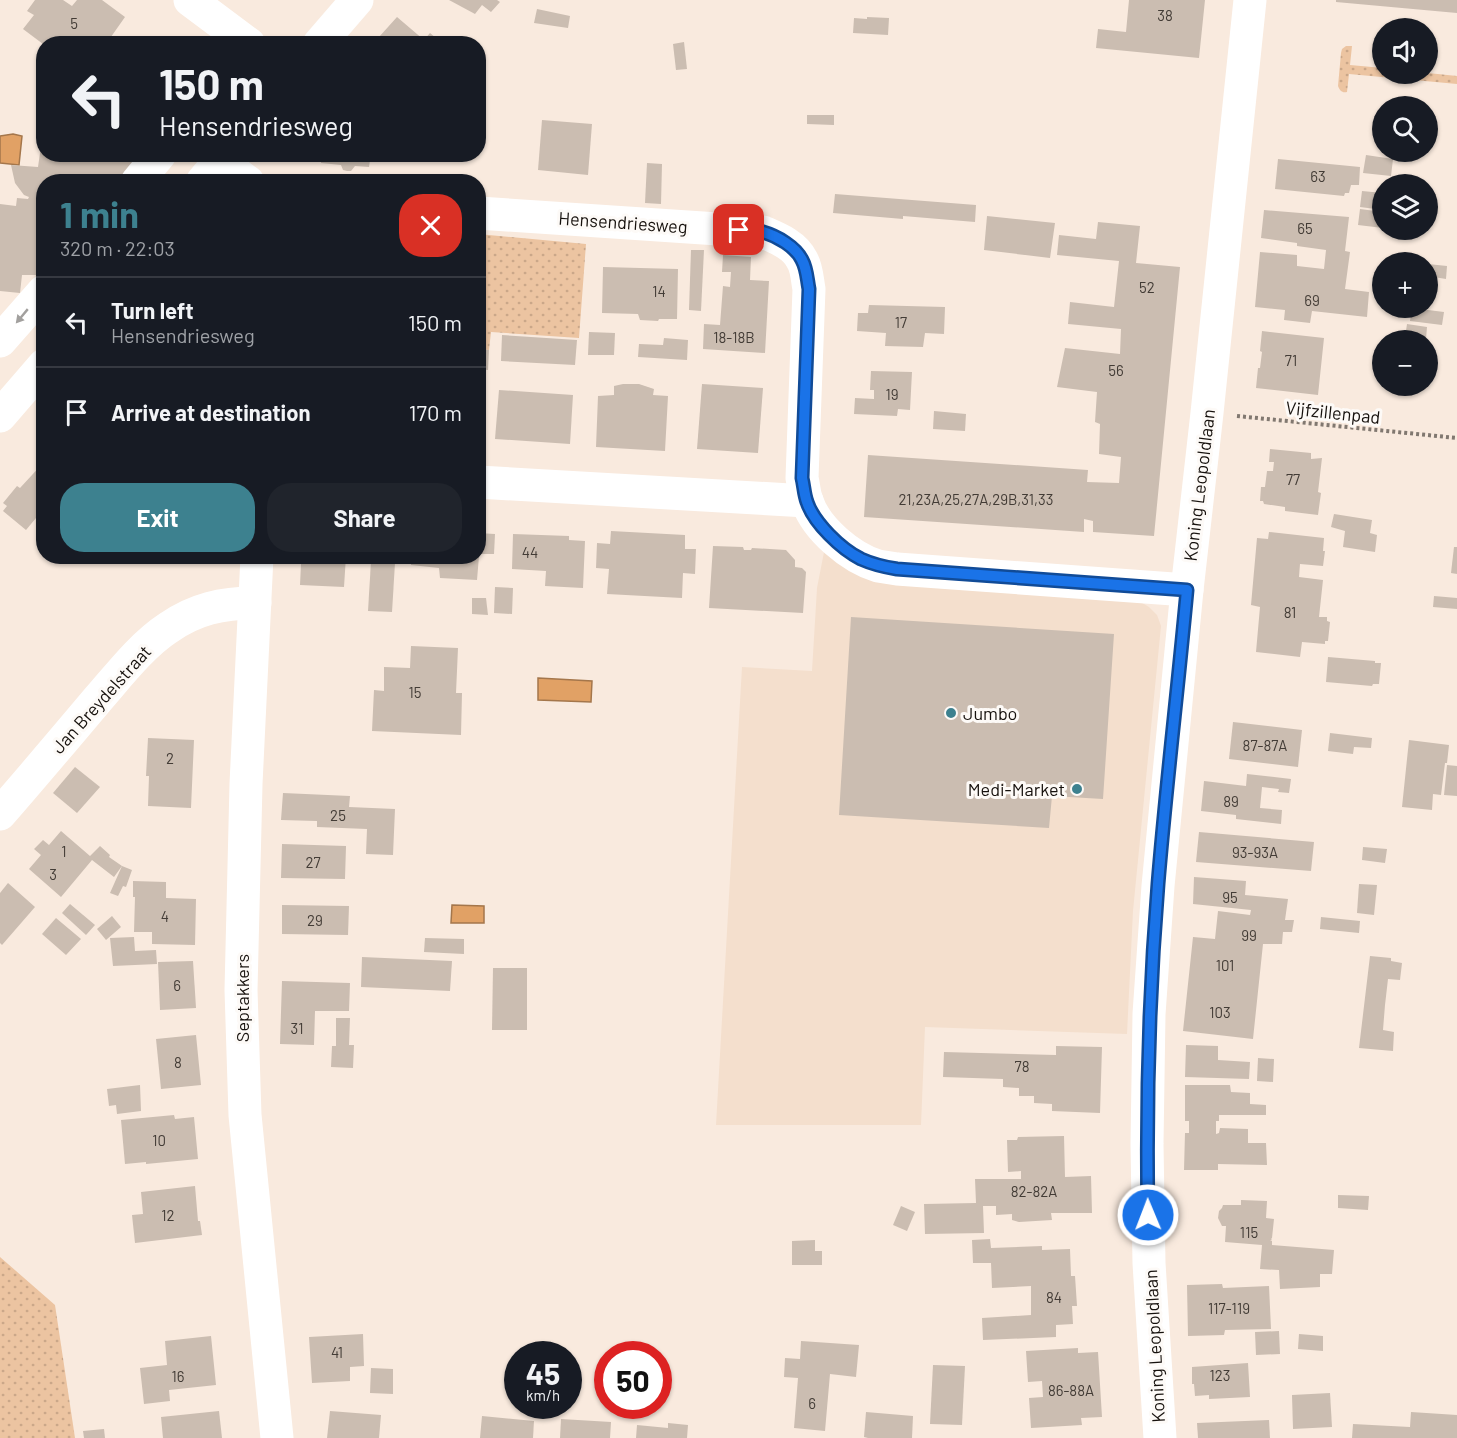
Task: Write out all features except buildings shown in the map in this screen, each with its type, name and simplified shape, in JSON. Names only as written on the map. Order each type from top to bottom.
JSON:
[{"type":"street","points":[[190,0],[238,36]]},
{"type":"street","points":[[326,36],[357,0]]},
{"type":"street","name":"Koning Leopoldlaan","points":[[1160,1438],[1149,1263],[1147,1144],[1149,1014],[1158,886],[1187,590],[1250,0]]},
{"type":"street","points":[[144,174],[153,162]]},
{"type":"street","points":[[215,166],[232,174]]},
{"type":"street","name":"Hensendriesweg","points":[[486,214],[763,232],[779,238],[790,246],[802,258],[809,289],[802,478],[807,501],[815,517],[826,531],[858,558],[897,569],[1187,590]]},
{"type":"street","points":[[0,342],[36,300]]},
{"type":"street","points":[[0,416],[36,374]]},
{"type":"street","points":[[486,482],[807,501]]},
{"type":"street","name":"Septakkers","points":[[257,564],[246,784],[241,990],[245,1115],[276,1438]]},
{"type":"street","name":"Jan Breydelstraat","points":[[0,814],[135,657],[167,628],[204,609],[255,603]]},
{"type":"path","name":"Vijfzillenpad","points":[[1207,413],[1457,438]]},
{"type":"shaded area","points":[[1352,46],[1350,65],[1372,67],[1372,76],[1349,74],[1347,92],[1342,92],[1338,86],[1342,49]]},
{"type":"shaded area","points":[[1438,74],[1457,76],[1457,84],[1438,82]]},
{"type":"shaded area","points":[[13,134],[22,136],[19,165],[0,163],[0,136]]},
{"type":"shaded area","points":[[486,235],[586,244],[579,338],[491,332],[489,350],[486,350]]},
{"type":"shaded area","points":[[825,547],[1139,601],[1157,615],[1161,626],[1133,911],[1127,1034],[925,1027],[921,1125],[716,1125],[742,667],[812,671],[817,588]]},
{"type":"shaded area","points":[[538,678],[592,681],[591,702],[538,700]]},
{"type":"shaded area","points":[[452,905],[484,906],[484,923],[451,923]]},
{"type":"shaded area","points":[[0,1257],[55,1305],[75,1438],[0,1438]]},
{"type":"place","name":"Jumbo","points":[[951,713]]},
{"type":"place","name":"Medi-Market","points":[[1077,789]]},
{"type":"route","points":[[739,230],[763,232],[779,238],[802,258],[806,270],[809,289],[802,478],[807,501],[815,517],[842,546],[858,558],[897,569],[1187,590],[1158,886],[1149,1014],[1148,1215]]}]
